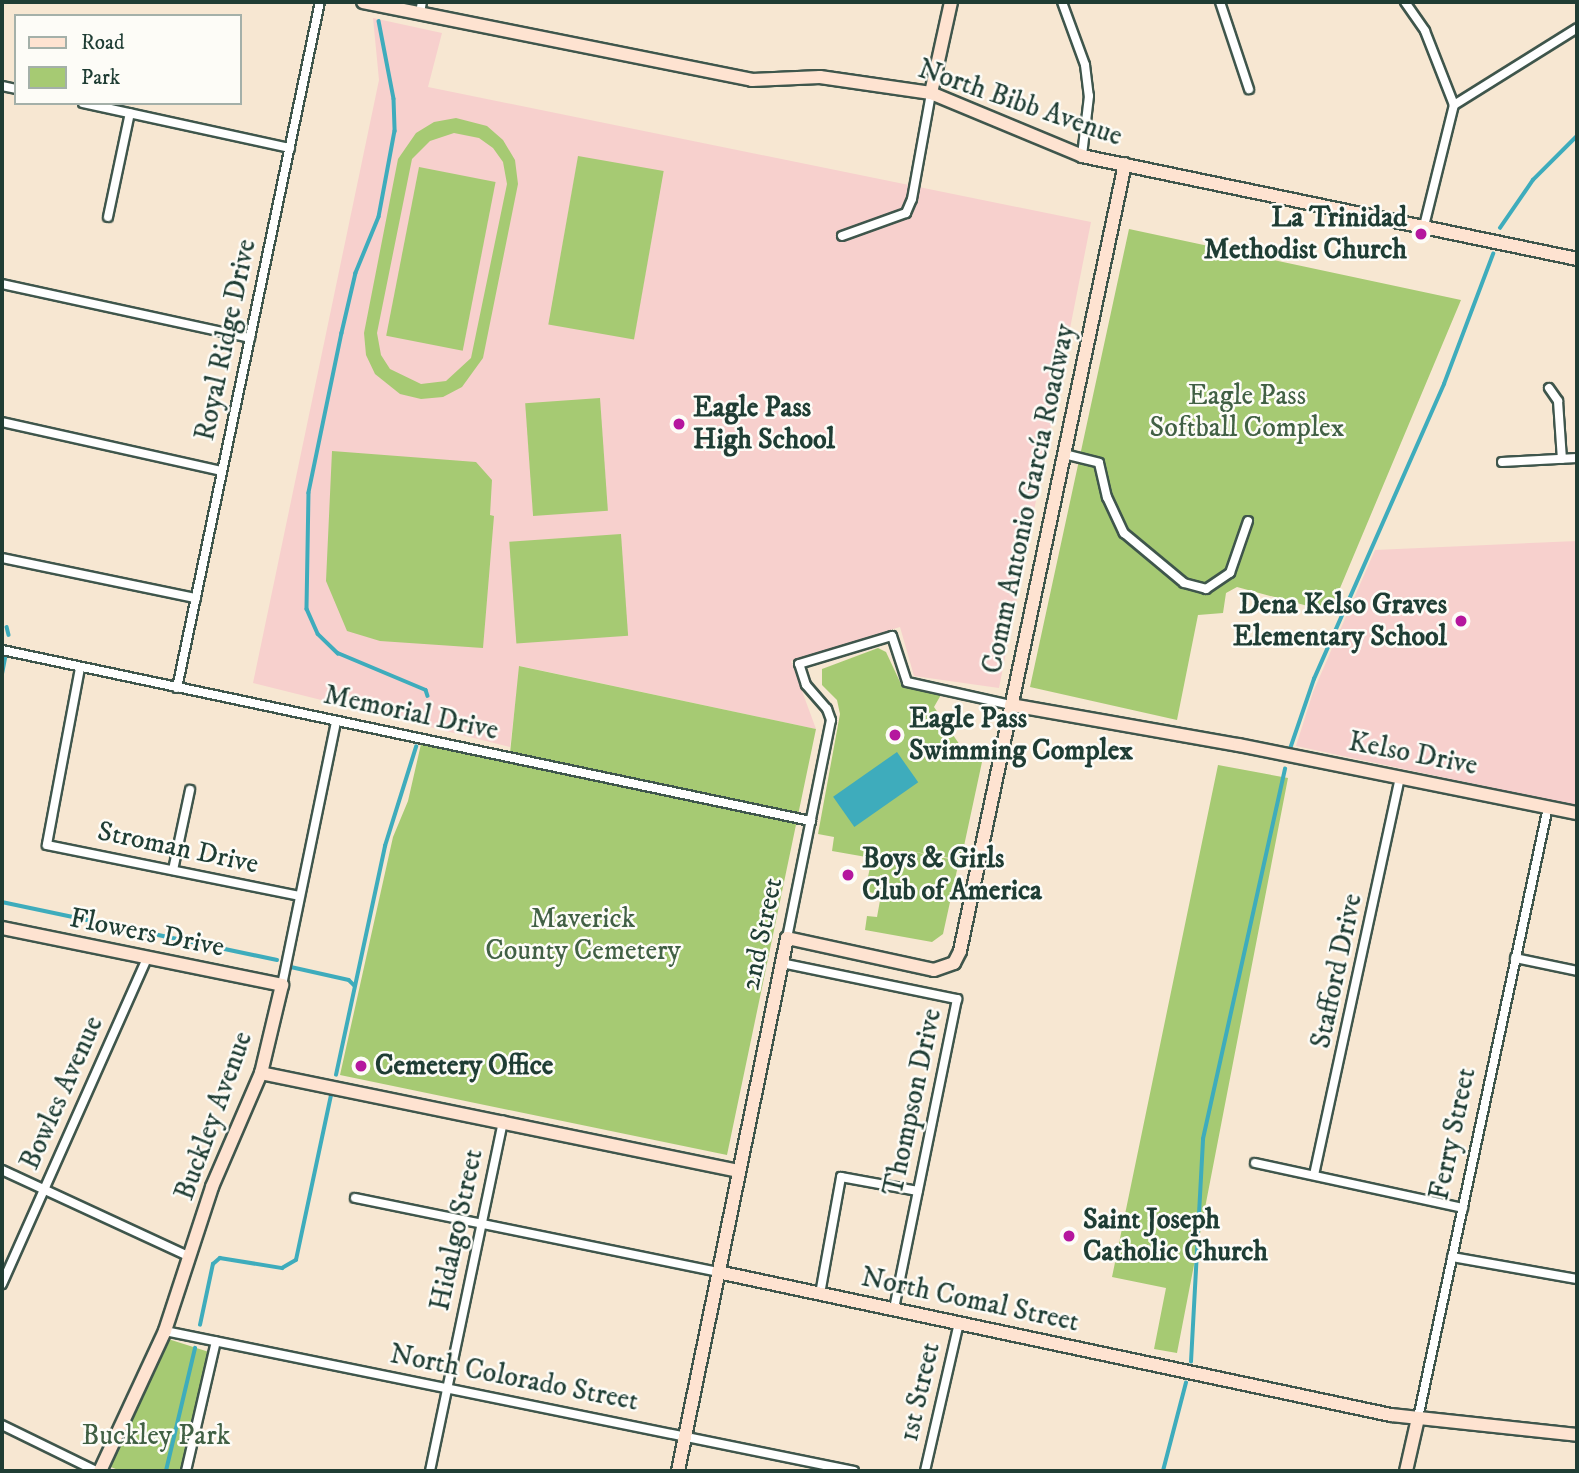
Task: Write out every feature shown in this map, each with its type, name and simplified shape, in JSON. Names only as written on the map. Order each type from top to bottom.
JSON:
[{"type":"street","name":"Royal Ridge Drive","points":[[177,688],[320,2]]},
{"type":"street","name":"North Bibb Avenue","points":[[363,2],[421,7],[751,80],[820,77],[931,93],[1082,156],[1577,259]]},
{"type":"street","points":[[842,236],[906,213],[912,200],[951,2]]},
{"type":"street","points":[[1062,2],[1087,75],[1089,96],[1082,156]]},
{"type":"street","points":[[1220,2],[1249,89]]},
{"type":"street","points":[[1405,2],[1425,31],[1454,106],[1424,226]]},
{"type":"street","points":[[1454,106],[1577,28]]},
{"type":"street","points":[[92,105],[289,148]]},
{"type":"street","points":[[108,217],[130,113]]},
{"type":"street","name":"Comm Antonio García Roadway","points":[[787,938],[933,970],[954,963],[960,951],[1125,164]]},
{"type":"street","points":[[2,284],[250,338]]},
{"type":"street","points":[[1549,388],[1558,401],[1562,459]]},
{"type":"street","points":[[2,422],[222,471]]},
{"type":"street","points":[[1064,454],[1099,463],[1107,497],[1124,533],[1184,583],[1206,589],[1230,573],[1248,521]]},
{"type":"street","points":[[1502,462],[1577,458]]},
{"type":"street","points":[[2,558],[196,598]]},
{"type":"street","name":"2nd Street","points":[[678,1471],[831,720],[827,709],[806,685],[799,664],[892,636],[907,682],[1011,705]]},
{"type":"street","name":"Memorial Drive","points":[[2,650],[811,821]]},
{"type":"street","name":"Stroman Drive","points":[[80,668],[47,845],[299,896]]},
{"type":"street","name":"Kelso Drive","points":[[1011,705],[1239,745],[1577,813]]},
{"type":"street","name":"Buckley Avenue","points":[[98,1471],[166,1331],[212,1187],[261,1073],[282,985],[336,721]]},
{"type":"street","name":"Stafford Drive","points":[[1314,1175],[1400,776]]},
{"type":"street","points":[[173,870],[190,790]]},
{"type":"street","name":"Ferry Street","points":[[1406,1471],[1548,807]]},
{"type":"street","name":"Flowers Drive","points":[[2,928],[282,985]]},
{"type":"street","points":[[1515,958],[1577,971]]},
{"type":"street","name":"Bowles Avenue","points":[[2,1284],[147,959]]},
{"type":"street","name":"Thompson Drive","points":[[781,962],[957,999],[894,1308]]},
{"type":"street","points":[[261,1073],[737,1171]]},
{"type":"street","name":"Hidalgo Street","points":[[430,1471],[503,1121]]},
{"type":"street","points":[[1255,1163],[1462,1208]]},
{"type":"street","points":[[2,1170],[190,1257]]},
{"type":"street","points":[[820,1294],[841,1177],[918,1191]]},
{"type":"street","name":"North Comal Street","points":[[355,1198],[1418,1418],[1577,1435]]},
{"type":"street","points":[[1452,1257],[1577,1279]]},
{"type":"street","name":"1st Street","points":[[925,1471],[959,1322]]},
{"type":"street","name":"North Colorado Street","points":[[166,1331],[447,1389],[685,1434],[854,1471]]},
{"type":"street","points":[[186,1471],[216,1341]]},
{"type":"street","points":[[2,1425],[98,1471]]},
{"type":"shaded area","name":"Eagle Pass High School","points":[[373,18],[442,33],[428,87],[1091,222],[999,688],[914,676],[900,627],[791,661],[816,729],[520,666],[510,747],[253,683],[379,80]]},
{"type":"shaded area","name":"Dena Kelso Graves Elementary School","points":[[1577,541],[1577,806],[1296,746],[1313,692],[1375,550]]},
{"type":"green space","points":[[456,118],[487,126],[503,140],[515,160],[518,184],[483,358],[462,387],[443,397],[421,399],[400,394],[375,374],[366,355],[364,333],[398,159],[416,133],[434,122]],"holes":[[[454,133],[479,138],[493,148],[503,162],[507,184],[471,358],[446,381],[421,384],[390,369],[381,355],[377,333],[412,159],[430,141]]]},
{"type":"green space","points":[[578,156],[664,171],[634,340],[548,324]]},
{"type":"green space","points":[[419,167],[496,182],[463,351],[386,336]]},
{"type":"green space","name":"Eagle Pass Softball Complex","points":[[1129,229],[1461,300],[1330,612],[1237,587],[1226,593],[1223,613],[1198,615],[1177,720],[1030,687]]},
{"type":"green space","points":[[600,398],[608,511],[533,516],[525,403]]},
{"type":"green space","points":[[332,451],[476,462],[492,480],[490,515],[494,516],[483,648],[380,641],[347,631],[326,581]]},
{"type":"green space","points":[[621,534],[628,636],[516,644],[509,542]]},
{"type":"green space","name":"Eagle Pass Swimming Complex","points":[[878,648],[886,652],[901,684],[942,693],[934,707],[968,757],[982,762],[961,860],[905,850],[959,861],[943,934],[932,942],[865,930],[867,916],[877,917],[881,895],[865,891],[872,858],[832,851],[834,837],[818,834],[840,714],[837,700],[822,685],[822,669]]},
{"type":"green space","name":"Maverick County Cemetery","points":[[519,666],[816,729],[727,1155],[340,1075],[393,837],[408,801],[421,744],[509,763]]},
{"type":"green space","points":[[1218,765],[1288,778],[1177,1353],[1154,1349],[1166,1288],[1112,1277]]},
{"type":"green space","name":"Buckley Park","points":[[165,1338],[209,1352],[182,1471],[121,1471],[108,1466]]},
{"type":"water","points":[[897,752],[918,782],[854,827],[833,797]]},
{"type":"waterway","points":[[379,21],[394,99],[395,131],[379,217],[356,273],[309,493],[307,609],[318,634],[338,653],[426,690],[428,696]]},
{"type":"waterway","points":[[1500,228],[1533,180],[1577,136]]},
{"type":"waterway","points":[[1290,749],[1314,679],[1444,384],[1493,254]]},
{"type":"waterway","points":[[7,627],[9,635]]},
{"type":"waterway","points":[[2,674],[5,658]]},
{"type":"waterway","points":[[336,1075],[385,846],[416,747]]},
{"type":"waterway","points":[[1191,1362],[1203,1139],[1285,769]]},
{"type":"waterway","points":[[2,902],[277,960]]},
{"type":"waterway","points":[[291,967],[349,980],[355,986]]},
{"type":"waterway","points":[[200,1325],[213,1264],[220,1258],[282,1268],[296,1260],[331,1095]]},
{"type":"waterway","points":[[166,1471],[195,1348]]},
{"type":"waterway","points":[[1163,1471],[1186,1383]]},
{"type":"place","name":"La Trinidad Methodist Church","points":[[1421,234]]},
{"type":"place","name":"Eagle Pass High School","points":[[679,424]]},
{"type":"place","name":"Dena Kelso Graves Elementary School","points":[[1461,621]]},
{"type":"place","name":"Eagle Pass Swimming Complex","points":[[895,735]]},
{"type":"place","name":"Boys & Girls Club of America","points":[[848,875]]},
{"type":"place","name":"Cemetery Office","points":[[361,1066]]},
{"type":"place","name":"Saint Joseph Catholic Church","points":[[1069,1236]]}]
